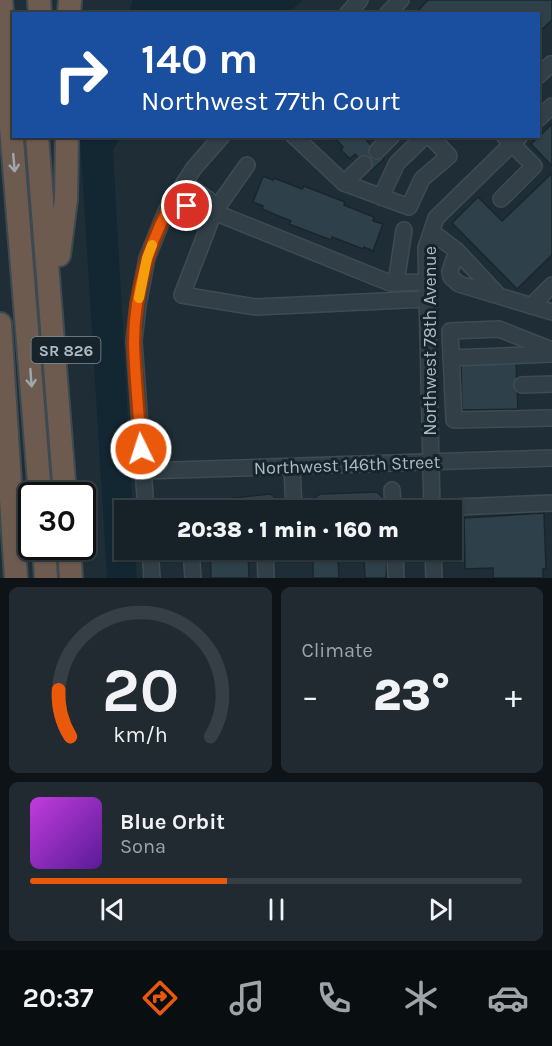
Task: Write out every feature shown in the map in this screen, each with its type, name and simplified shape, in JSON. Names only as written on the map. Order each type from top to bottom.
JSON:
[{"type":"highway","name":"SR 826","points":[[1,0],[39,482]]},
{"type":"highway","points":[[37,138],[64,482]]},
{"type":"highway","name":"SR 826","points":[[50,138],[76,482]]},
{"type":"highway","points":[[59,255],[66,199],[67,138]]},
{"type":"highway","points":[[0,324],[16,578]]},
{"type":"highway","points":[[0,372],[4,396]]},
{"type":"highway","points":[[45,560],[46,578]]},
{"type":"highway","points":[[70,560],[71,578]]},
{"type":"highway","points":[[82,560],[84,578]]},
{"type":"street","points":[[349,12],[360,0]]},
{"type":"street","points":[[389,12],[401,0]]},
{"type":"street","points":[[540,74],[552,64]]},
{"type":"street","points":[[145,500],[134,341],[147,258],[166,211],[194,168],[220,138]]},
{"type":"street","points":[[296,138],[344,183],[409,207],[422,179],[449,156],[432,138]]},
{"type":"street","points":[[377,151],[390,138]]},
{"type":"street","points":[[381,196],[397,163],[423,138]]},
{"type":"street","points":[[501,199],[534,166],[512,139]]},
{"type":"street","name":"Northwest 78th Avenue","points":[[432,500],[426,248],[436,218],[512,139]]},
{"type":"street","points":[[344,183],[364,164]]},
{"type":"street","points":[[247,165],[214,212],[182,296],[256,307],[426,299]]},
{"type":"street","points":[[184,183],[208,200],[214,212]]},
{"type":"street","points":[[175,198],[200,213],[214,212],[390,283],[426,282]]},
{"type":"street","points":[[396,283],[404,230]]},
{"type":"street","points":[[432,232],[457,251],[498,295]]},
{"type":"street","points":[[457,251],[450,271],[451,277],[459,284],[552,312]]},
{"type":"street","points":[[531,306],[552,285]]},
{"type":"street","points":[[552,352],[499,329],[450,332],[454,420],[552,418]]},
{"type":"street","points":[[451,358],[552,352]]},
{"type":"street","points":[[522,385],[552,384]]},
{"type":"street","points":[[429,390],[453,389]]},
{"type":"street","name":"Northwest 146th Street","points":[[142,471],[552,458]]},
{"type":"street","points":[[292,467],[294,500]]},
{"type":"street","points":[[392,490],[392,500]]},
{"type":"street","points":[[462,508],[552,503]]},
{"type":"street","points":[[151,560],[152,578]]},
{"type":"street","points":[[192,560],[193,578]]},
{"type":"street","points":[[265,560],[266,578]]},
{"type":"street","points":[[395,560],[396,578]]},
{"type":"street","points":[[434,560],[434,578]]},
{"type":"water","points":[[133,0],[303,0],[289,12],[128,12]]},
{"type":"water","points":[[80,138],[120,138],[113,150],[132,500],[114,500],[114,560],[136,560],[137,578],[107,578]]},
{"type":"building","points":[[428,0],[552,0],[552,20],[540,31],[540,12],[417,12]]},
{"type":"building","points":[[552,124],[552,166],[531,144],[540,138]]},
{"type":"building","points":[[335,138],[369,138],[367,141],[384,159],[371,171],[355,154],[350,159],[341,150],[343,147]]},
{"type":"building","points":[[552,173],[552,255],[517,289],[452,223],[478,197],[502,221]]},
{"type":"building","points":[[263,176],[302,189],[304,186],[345,202],[344,205],[374,217],[373,221],[383,224],[373,251],[332,237],[331,240],[289,224],[291,221],[262,209],[263,206],[253,202]]},
{"type":"building","points":[[516,361],[518,409],[462,410],[461,363]]},
{"type":"building","points":[[377,492],[383,500],[312,500],[320,494]]},
{"type":"building","points":[[270,494],[279,500],[232,500],[233,498]]},
{"type":"building","points":[[544,513],[546,569],[543,569],[543,578],[493,578],[493,568],[465,569],[464,518]]},
{"type":"building","points":[[210,560],[248,560],[249,578],[211,578]]},
{"type":"building","points":[[338,560],[339,578],[313,578],[313,561]]},
{"type":"building","points":[[364,560],[387,560],[386,578],[365,578]]},
{"type":"slow traffic","points":[[139,298],[152,245]]},
{"type":"route","points":[[141,449],[134,341],[144,273],[147,258],[166,211],[175,198],[187,206]]}]
